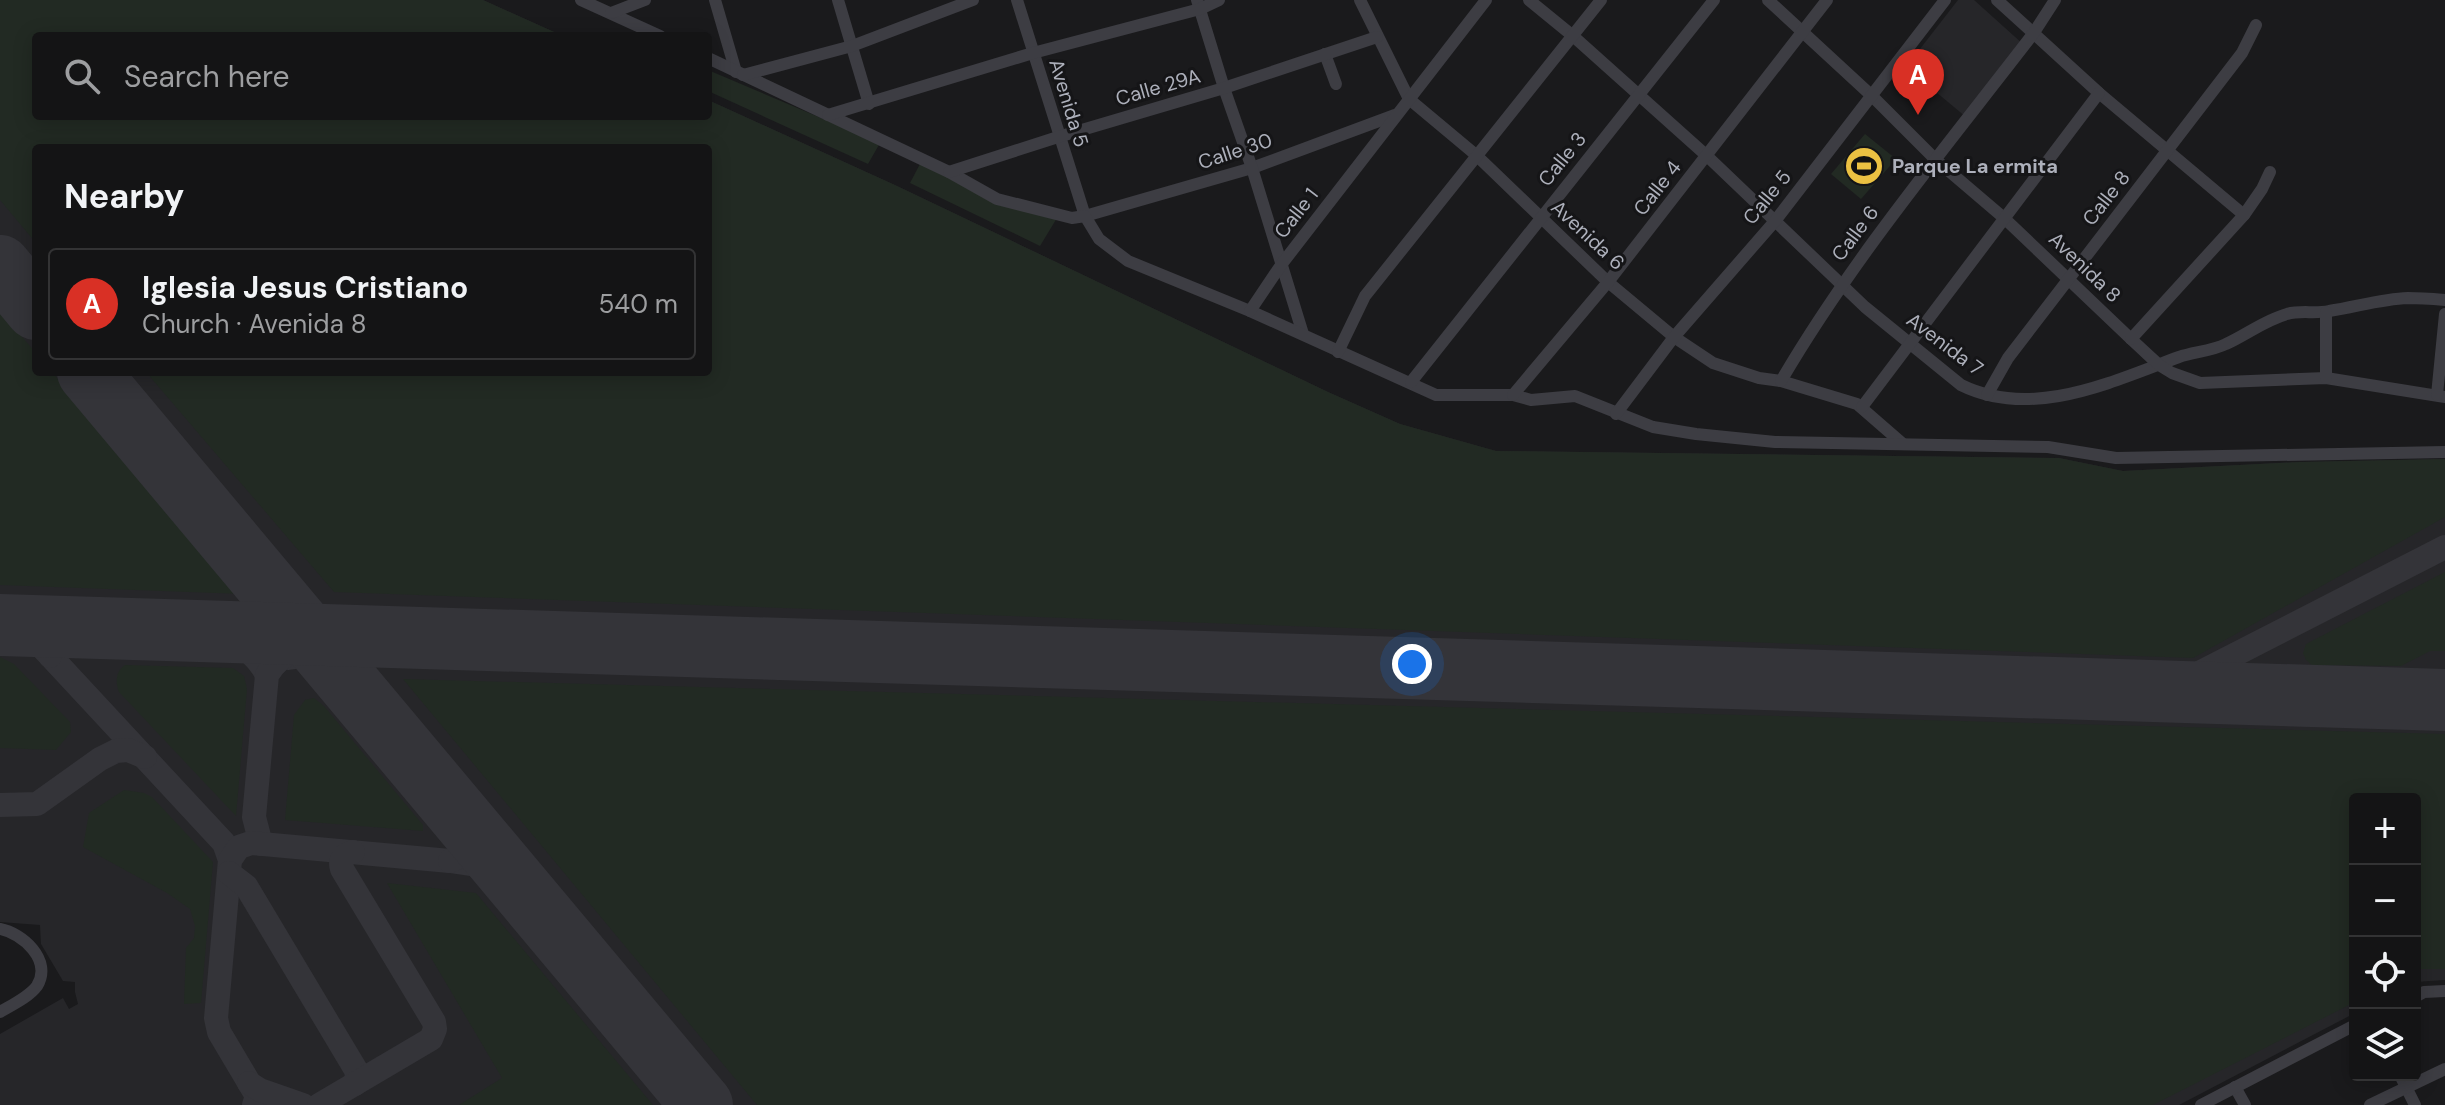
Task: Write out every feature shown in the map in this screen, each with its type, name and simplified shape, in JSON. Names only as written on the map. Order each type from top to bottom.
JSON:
[{"type":"street","points":[[581,0],[651,32]]},
{"type":"street","points":[[611,13],[645,0]]},
{"type":"street","points":[[715,0],[740,73]]},
{"type":"street","points":[[838,0],[869,104]]},
{"type":"street","points":[[740,73],[852,46],[973,0]]},
{"type":"street","name":"Avenida 5","points":[[1017,0],[1085,216],[1099,239],[1128,261],[1303,334],[1436,395],[1513,395],[1531,400],[1575,396],[1653,427],[1775,442],[2048,447],[2116,458],[2445,452]]},
{"type":"street","points":[[828,115],[1219,0]]},
{"type":"street","name":"Avenida 6","points":[[1360,0],[1409,99],[1476,155],[1608,282],[1674,337],[1713,363],[1862,407]]},
{"type":"street","name":"Calle 1","points":[[1250,311],[1375,141],[1486,0]]},
{"type":"street","name":"Avenida 7","points":[[1529,0],[1707,156],[1841,285],[1961,385],[1987,395],[2019,399],[2103,386],[2192,353],[2223,346],[2287,314],[2326,312],[2407,298],[2445,300]]},
{"type":"street","points":[[1338,352],[1365,296],[1601,0]]},
{"type":"street","name":"Calle 3","points":[[1411,382],[1714,0]]},
{"type":"street","name":"Avenida 8","points":[[1768,0],[2159,365],[2184,379],[2200,383],[2326,378],[2441,396]]},
{"type":"street","name":"Calle 4","points":[[1513,395],[1608,282],[1827,0]]},
{"type":"street","name":"Calle 5","points":[[1616,414],[1674,337],[1775,221],[1945,0]]},
{"type":"street","points":[[1997,0],[2099,93],[2244,215]]},
{"type":"street","name":"Calle 6","points":[[1781,381],[1841,285],[2033,34],[2055,0]]},
{"type":"street","points":[[1199,4],[1303,334]]},
{"type":"street","name":"Calle 8","points":[[1987,395],[2008,358],[2242,53],[2256,25]]},
{"type":"street","name":"Calle 29A","points":[[949,172],[1224,88],[1377,37]]},
{"type":"street","points":[[1325,54],[1336,84]]},
{"type":"street","points":[[712,60],[949,172],[997,199],[1072,218],[1085,216]]},
{"type":"street","points":[[1903,444],[1862,407],[2099,93]]},
{"type":"street","name":"Calle 30","points":[[1085,216],[1252,168],[1395,115]]},
{"type":"street","points":[[1365,126],[1375,141]]},
{"type":"street","points":[[2131,339],[2244,215],[2270,172]]},
{"type":"street","points":[[2326,312],[2326,378]]},
{"type":"street","points":[[2441,396],[2445,314]]},
{"type":"street","points":[[0,929],[16,933],[28,943],[37,957],[41,972],[35,988],[0,1012]]},
{"type":"street","points":[[2421,994],[2445,991]]},
{"type":"street","points":[[2201,1105],[2349,1028]]},
{"type":"street","points":[[2370,1105],[2445,1069]]},
{"type":"street","points":[[2403,1081],[2415,1105]]},
{"type":"street","points":[[2235,1087],[2245,1105]]},
{"type":"shaded area","points":[[0,0],[483,0],[554,32],[32,32],[32,120],[712,120],[712,102],[897,186],[1328,392],[1400,424],[1496,451],[2059,458],[2123,471],[2300,462],[2445,459],[2445,980],[2421,982],[2421,793],[2349,793],[2349,1016],[2179,1105],[0,1105],[0,1034],[63,998],[69,1009],[78,1004],[75,982],[63,981],[41,944],[40,925],[0,922]]},
{"type":"shaded area","points":[[0,0],[483,0],[554,32],[32,32],[32,120],[712,120],[712,102],[897,186],[1328,392],[1400,424],[1496,451],[2059,458],[2123,471],[2300,462],[2445,459],[2445,517],[2193,658],[334,592],[149,376],[712,376],[712,144],[32,144],[32,238],[0,200]]},
{"type":"shaded area","points":[[1958,0],[1974,0],[2024,45],[1966,117],[1906,67]]},
{"type":"shaded area","points":[[712,72],[880,143],[868,164],[712,93]]},
{"type":"shaded area","name":"Parque La ermita","points":[[1865,134],[1896,159],[1861,199],[1831,174]]},
{"type":"shaded area","points":[[921,162],[1057,218],[1040,246],[910,183]]},
{"type":"shaded area","points":[[0,311],[32,348],[32,376],[55,376],[243,594],[0,585]]},
{"type":"shaded area","points":[[2445,572],[2445,651],[2430,651],[2401,666],[2312,665],[2306,660],[2303,653],[2306,644]]},
{"type":"shaded area","points":[[0,657],[14,664],[70,722],[71,732],[56,750],[0,748]]},
{"type":"shaded area","points":[[125,665],[233,668],[244,676],[247,689],[236,816],[119,692],[117,677]]},
{"type":"shaded area","points":[[403,679],[2445,734],[2445,969],[2421,969],[2421,793],[2349,793],[2349,1005],[2153,1105],[757,1105]]},
{"type":"shaded area","points":[[314,698],[423,825],[423,831],[285,820],[294,715],[305,700]]},
{"type":"shaded area","points":[[124,790],[152,797],[213,862],[201,1003],[184,1004],[186,948],[194,938],[195,926],[190,909],[83,847],[89,813]]},
{"type":"shaded area","points":[[387,883],[476,893],[653,1105],[459,1105],[502,1078]]},
{"type":"taxiway","points":[[2164,691],[2445,547]]},
{"type":"taxiway","points":[[255,571],[266,587],[271,602],[267,675]]},
{"type":"taxiway","points":[[12,626],[41,646],[224,843],[230,860],[216,1018],[219,1032],[257,1096],[254,1105]]},
{"type":"taxiway","points":[[50,656],[46,638],[53,629],[59,628]]},
{"type":"taxiway","points":[[217,632],[252,655],[267,675]]},
{"type":"taxiway","points":[[261,844],[254,817],[267,675],[291,652],[346,636]]},
{"type":"taxiway","points":[[288,658],[313,658],[335,667]]},
{"type":"taxiway","points":[[0,805],[37,804],[116,751],[128,750],[145,757]]},
{"type":"taxiway","points":[[450,861],[467,850],[471,829]]},
{"type":"taxiway","points":[[230,860],[239,847],[251,843],[450,861],[504,869]]},
{"type":"taxiway","points":[[319,1105],[431,1039],[435,1029],[434,1022],[342,869],[343,858],[353,852]]},
{"type":"taxiway","points":[[229,873],[246,886],[356,1070],[355,1084]]},
{"type":"taxiway","points":[[249,1083],[303,1105]]},
{"type":"runway","points":[[0,266],[32,304]]},
{"type":"runway","points":[[91,376],[702,1105]]},
{"type":"runway","points":[[0,625],[2445,700]]},
{"type":"place","name":"Iglesia Jesus Cristiano","points":[[1918,115]]},
{"type":"place","name":"Parque La ermita","points":[[1864,166]]}]
